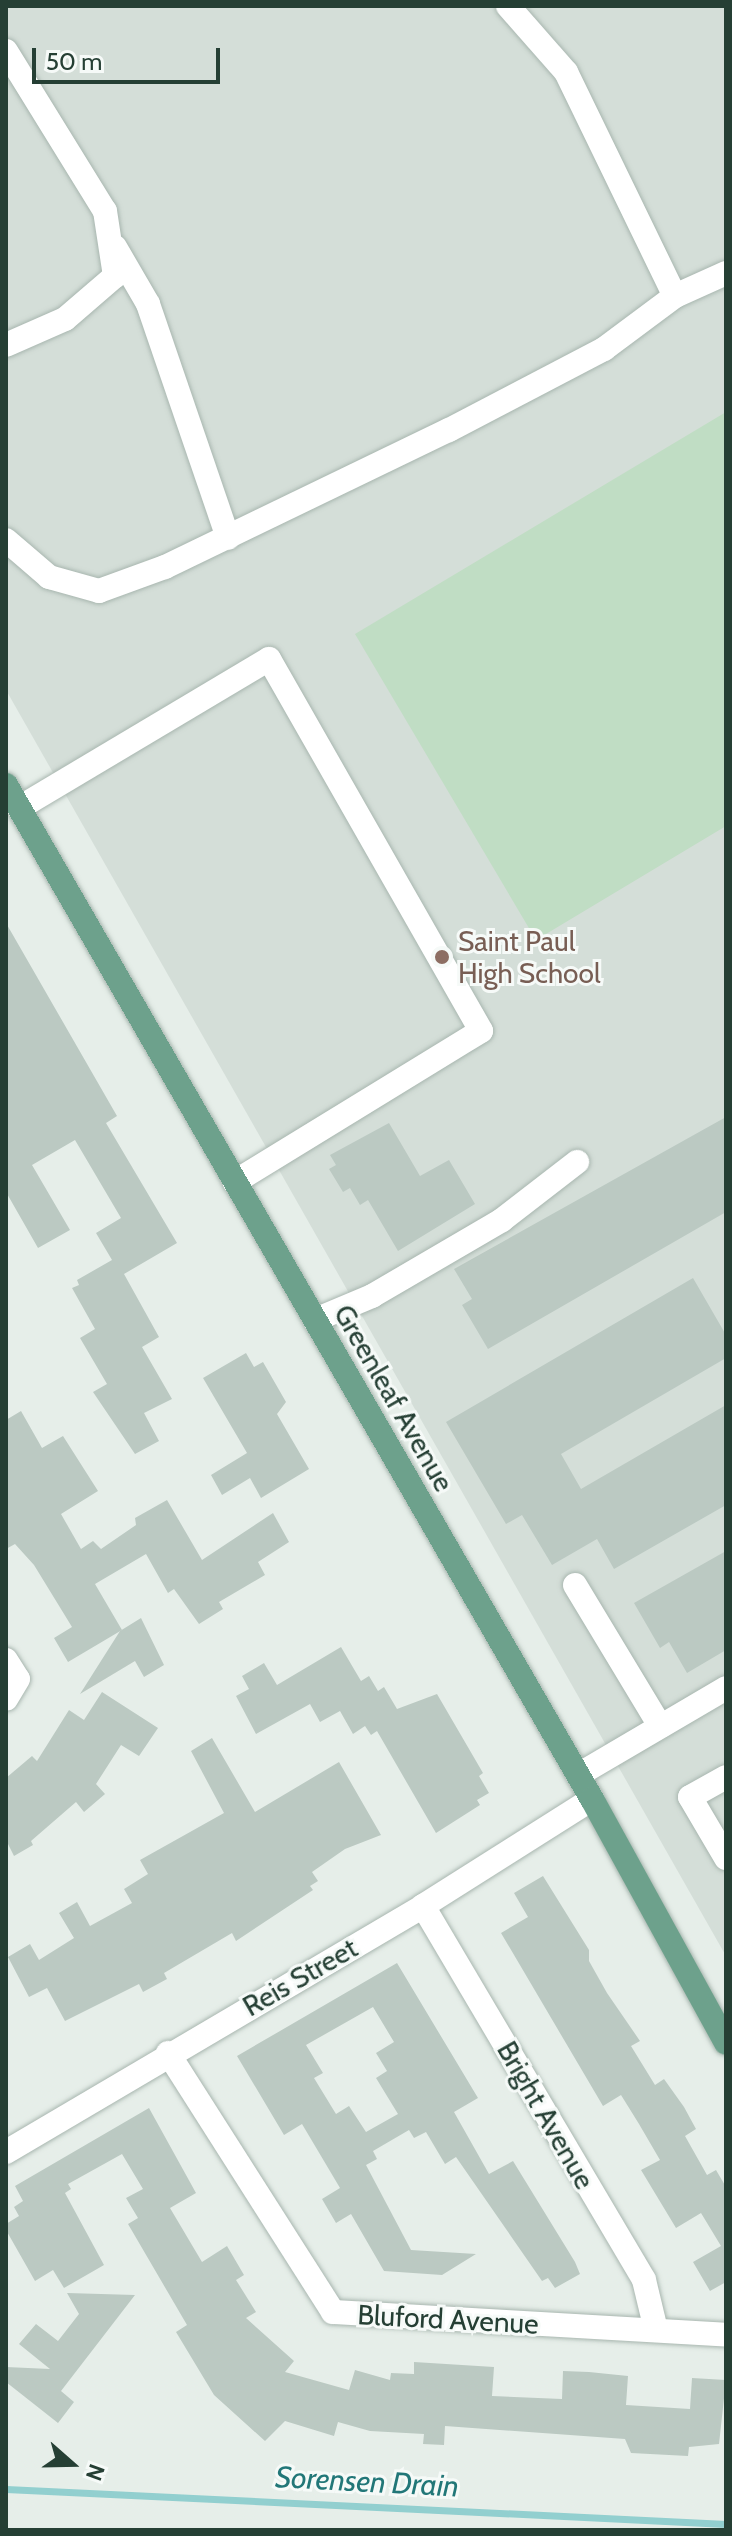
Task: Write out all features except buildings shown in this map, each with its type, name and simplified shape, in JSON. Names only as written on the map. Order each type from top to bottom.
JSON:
[{"type":"main road","name":"Greenleaf Avenue","points":[[6,785],[592,1799],[726,2043]]},
{"type":"street","points":[[508,6],[566,72],[675,296]]},
{"type":"street","points":[[6,51],[105,211],[115,276],[65,319],[6,345]]},
{"type":"street","points":[[108,235],[148,304],[228,538]]},
{"type":"street","points":[[6,540],[49,577],[99,591],[228,538],[604,349],[675,296],[726,273]]},
{"type":"street","points":[[19,808],[269,659],[481,1031],[235,1182]]},
{"type":"street","points":[[315,1320],[372,1296],[502,1220],[577,1162]]},
{"type":"street","points":[[575,1585],[660,1726]]},
{"type":"street","points":[[578,1775],[726,1688]]},
{"type":"street","points":[[726,1777],[690,1797],[726,1858]]},
{"type":"street","name":"Reis Street","points":[[6,2152],[168,2053],[423,1906],[592,1799]]},
{"type":"street","name":"Bright Avenue","points":[[423,1906],[644,2280],[656,2330]]},
{"type":"street","name":"Bluford Avenue","points":[[168,2053],[333,2312],[726,2335]]},
{"type":"shaded area","points":[[6,6],[726,6],[726,1956],[6,690]]},
{"type":"green space","points":[[726,412],[726,826],[536,940],[355,634]]},
{"type":"waterway","name":"Sorensen Drain","points":[[6,2489],[726,2524]]},
{"type":"place","name":"Saint Paul High School","points":[[442,957]]}]
